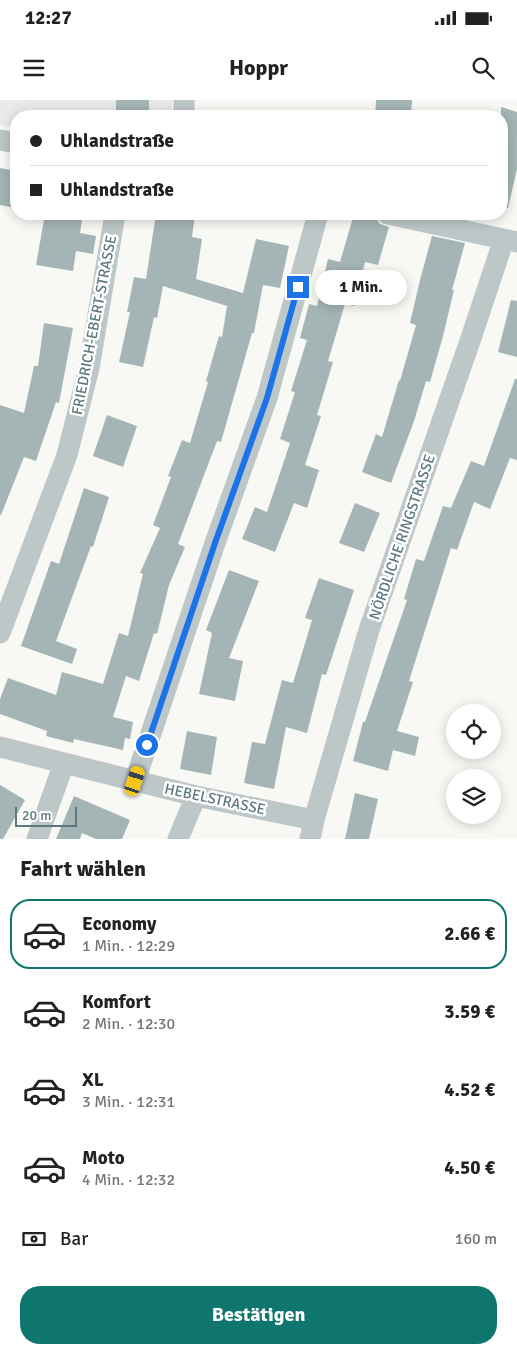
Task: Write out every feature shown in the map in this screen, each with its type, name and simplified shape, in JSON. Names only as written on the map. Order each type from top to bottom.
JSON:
[{"type":"street","name":"FRIEDRICH-EBERT-STRASSE","points":[[0,633],[67,455],[89,368],[114,220]]},
{"type":"street","points":[[135,781],[215,543],[267,398],[316,220]]},
{"type":"street","points":[[416,220],[510,240]]},
{"type":"street","name":"NÖRDLICHE RINGSTRASSE","points":[[312,829],[369,630],[470,341],[510,240]]},
{"type":"street","name":"HEBELSTRASSE","points":[[0,747],[196,796],[312,829]]},
{"type":"street","points":[[37,839],[64,763]]},
{"type":"street","points":[[178,839],[196,796]]},
{"type":"shaded area","points":[[0,100],[172,100],[172,110],[10,110],[10,127],[0,125]]},
{"type":"building","points":[[116,100],[149,100],[149,110],[116,110]]},
{"type":"building","points":[[376,100],[412,100],[411,110],[375,110]]},
{"type":"building","points":[[501,107],[517,112],[517,169],[508,208],[508,110],[501,110]]},
{"type":"building","points":[[0,168],[10,170],[10,207],[0,205]]},
{"type":"building","points":[[44,220],[82,220],[80,233],[96,236],[93,254],[76,251],[73,271],[36,265]]},
{"type":"building","points":[[155,220],[194,220],[192,237],[202,239],[196,279],[243,293],[256,239],[289,246],[280,288],[263,285],[254,333],[252,333],[221,442],[217,441],[178,544],[185,547],[169,585],[157,634],[154,633],[139,681],[126,676],[113,717],[133,722],[130,739],[125,738],[123,750],[74,739],[73,743],[46,736],[47,731],[0,714],[0,699],[8,678],[56,695],[62,672],[103,684],[119,633],[128,636],[143,574],[140,573],[160,528],[153,525],[171,477],[168,476],[182,440],[190,443],[219,336],[222,337],[227,306],[163,286],[157,318],[154,317],[143,367],[119,362],[130,312],[127,312],[134,277],[146,279]]},
{"type":"building","points":[[352,220],[377,220],[380,224],[389,227],[378,265],[365,262],[354,306],[345,304],[328,361],[333,362],[317,415],[321,416],[305,465],[319,470],[307,508],[294,503],[275,552],[242,539],[255,507],[267,512],[290,443],[280,439],[295,392],[291,391],[307,340],[300,338],[309,304],[317,306],[328,259],[340,262]]},
{"type":"building","points":[[432,236],[465,243],[430,382],[426,381],[414,421],[391,483],[362,472],[376,434],[382,437],[400,381],[416,325],[410,323]]},
{"type":"building","points":[[511,300],[517,301],[517,357],[498,352]]},
{"type":"building","points":[[44,323],[73,328],[59,403],[56,402],[36,461],[24,457],[0,515],[0,405],[24,413],[34,366],[38,366]]},
{"type":"building","points":[[515,379],[517,379],[517,460],[510,458],[490,509],[474,502],[457,550],[451,548],[409,681],[413,682],[397,731],[419,737],[415,756],[393,750],[388,771],[353,761],[363,722],[365,722],[407,600],[404,599],[416,559],[424,561],[443,506],[451,508],[471,461],[484,466]]},
{"type":"building","points":[[107,415],[137,426],[123,467],[93,456]]},
{"type":"building","points":[[84,488],[109,497],[93,547],[91,546],[56,641],[77,649],[72,664],[21,646],[51,561],[59,564]]},
{"type":"building","points":[[355,503],[380,513],[364,552],[339,543]]},
{"type":"building","points":[[229,570],[259,581],[229,658],[243,661],[235,701],[199,694],[212,633],[206,630]]},
{"type":"building","points":[[319,578],[354,590],[326,675],[322,674],[307,733],[286,727],[274,789],[244,783],[252,742],[265,744],[282,680],[293,683],[312,620],[305,618]]},
{"type":"building","points":[[187,731],[217,737],[211,775],[180,769]]},
{"type":"building","points":[[0,785],[25,800],[3,839],[0,839]]},
{"type":"building","points":[[355,793],[378,799],[369,839],[345,839]]},
{"type":"building","points":[[74,796],[130,820],[122,839],[96,839],[82,833],[80,839],[56,839]]},
{"type":"route","points":[[147,745],[215,543],[267,398],[298,287]]}]
